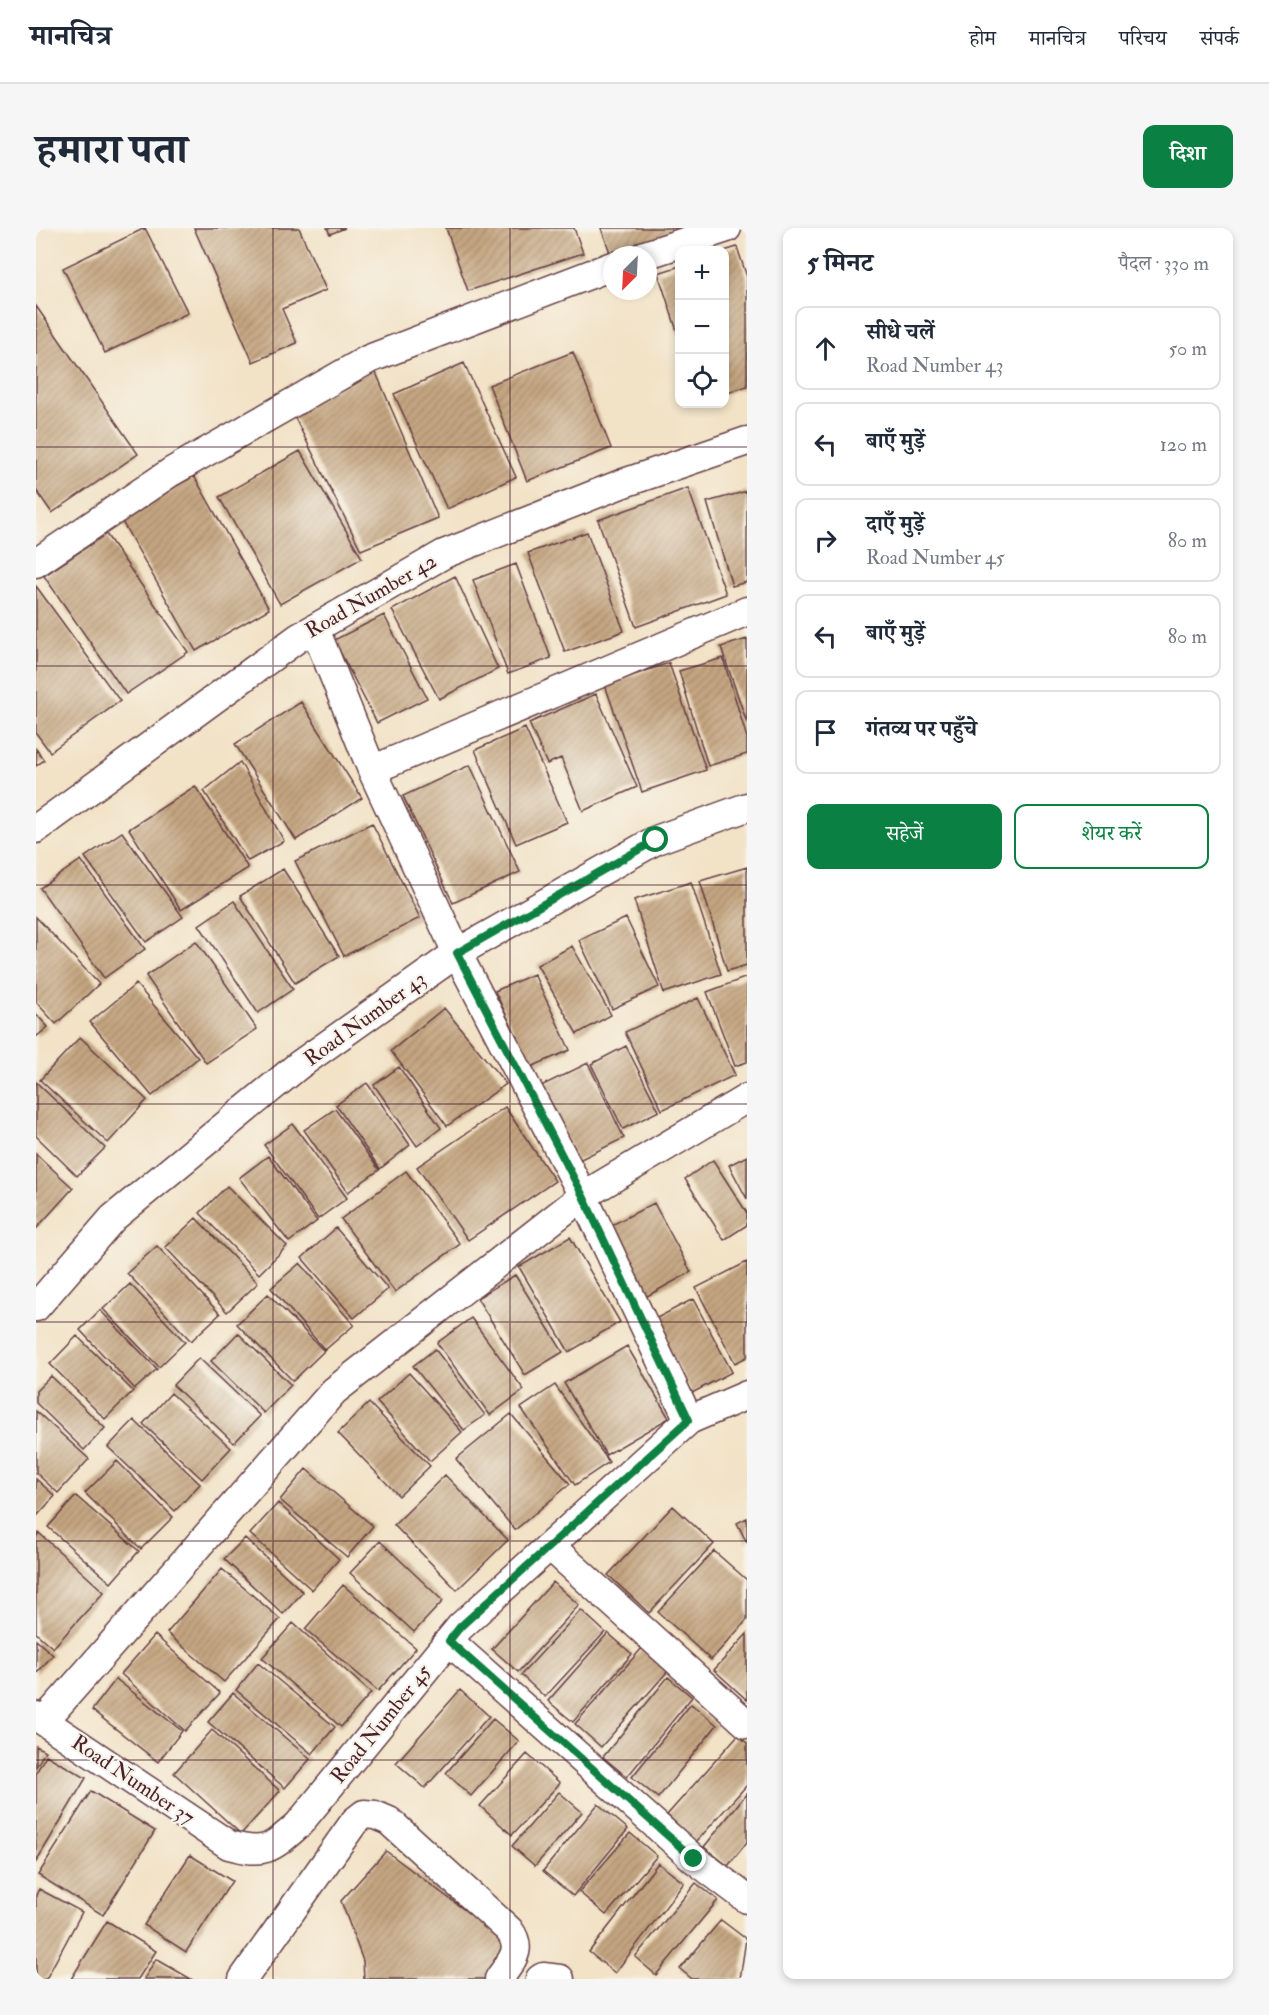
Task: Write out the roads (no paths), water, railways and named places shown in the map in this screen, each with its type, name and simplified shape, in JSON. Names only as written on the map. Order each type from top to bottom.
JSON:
[{"type":"street","points":[[657,251],[727,228]]},
{"type":"street","points":[[36,563],[171,472],[369,359],[603,269]]},
{"type":"street","name":"Road Number 42","points":[[36,829],[298,638],[444,554],[621,484],[747,441]]},
{"type":"street","points":[[372,770],[747,611]]},
{"type":"street","points":[[315,628],[372,770],[457,953],[583,1196],[689,1420]]},
{"type":"street","name":"Road Number 43","points":[[36,1307],[113,1218],[299,1065],[457,953],[656,840],[747,807]]},
{"type":"street","points":[[40,1719],[334,1391],[583,1196],[747,1098]]},
{"type":"street","name":"Road Number 45","points":[[229,1845],[251,1851],[272,1847],[298,1825],[460,1627],[689,1420],[747,1395]]},
{"type":"street","points":[[550,1546],[747,1724]]},
{"type":"street","points":[[449,1641],[694,1859],[747,1899]]},
{"type":"street","name":"Road Number 37","points":[[40,1719],[229,1845]]},
{"type":"street","points":[[243,1979],[355,1821],[364,1814],[375,1815],[389,1821],[509,1930],[517,1945],[516,1953],[499,1979]]},
{"type":"street","points":[[540,1979],[543,1977],[560,1979]]}]
